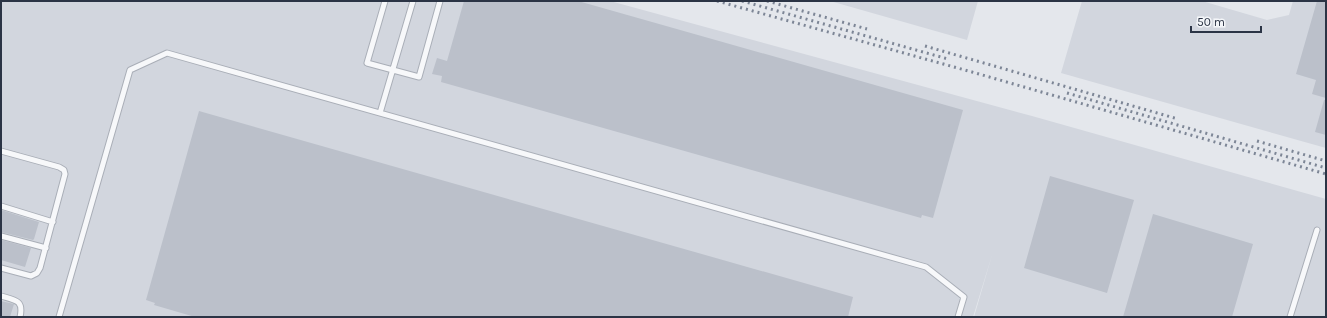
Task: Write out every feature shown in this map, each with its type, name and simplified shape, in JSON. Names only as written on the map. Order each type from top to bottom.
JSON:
[{"type":"lane","points":[[385,1],[367,63],[419,77],[440,1]]},
{"type":"lane","points":[[380,113],[413,1]]},
{"type":"lane","points":[[59,317],[130,70],[167,53],[926,267],[964,297],[958,317]]},
{"type":"lane","points":[[1,151],[59,167],[64,170],[66,174],[46,248],[37,273],[31,276],[1,268]]},
{"type":"lane","points":[[1,206],[53,222]]},
{"type":"lane","points":[[1290,317],[1317,230]]},
{"type":"lane","points":[[1,236],[46,248]]},
{"type":"lane","points":[[1,296],[12,299],[20,304],[22,308],[20,317]]},
{"type":"shaded area","points":[[1,1],[610,1],[1032,116],[1326,199],[1326,317],[974,317],[992,255],[973,317],[1,317]]},
{"type":"shaded area","points":[[830,1],[978,1],[967,40]]},
{"type":"shaded area","points":[[1082,1],[1202,1],[1267,20],[1289,15],[1293,1],[1326,1],[1326,148],[1061,73]]},
{"type":"building","points":[[464,1],[578,1],[963,110],[933,218],[922,215],[921,218],[441,82],[442,76],[432,74],[437,58],[447,61]]},
{"type":"building","points":[[1317,1],[1326,1],[1326,98],[1312,94],[1316,80],[1296,74]]},
{"type":"building","points":[[1324,100],[1326,100],[1326,135],[1315,132]]},
{"type":"building","points":[[199,111],[853,297],[848,317],[195,317],[154,305],[155,303],[146,300]]},
{"type":"building","points":[[1050,176],[1134,200],[1107,293],[1024,268]]},
{"type":"building","points":[[1,210],[39,222],[34,239],[1,232]]},
{"type":"building","points":[[1153,214],[1253,244],[1232,317],[1123,317]]},
{"type":"building","points":[[1,240],[31,248],[25,267],[1,260]]},
{"type":"building","points":[[1,301],[14,304],[10,317],[1,317]]},
{"type":"railway","points":[[717,1],[972,72],[1326,174]]},
{"type":"railway","points":[[742,1],[948,59]]},
{"type":"railway","points":[[767,1],[867,29]]},
{"type":"railway","points":[[925,46],[1178,119]]},
{"type":"railway","points":[[1067,93],[1326,168]]},
{"type":"railway","points":[[1257,141],[1326,161]]}]
